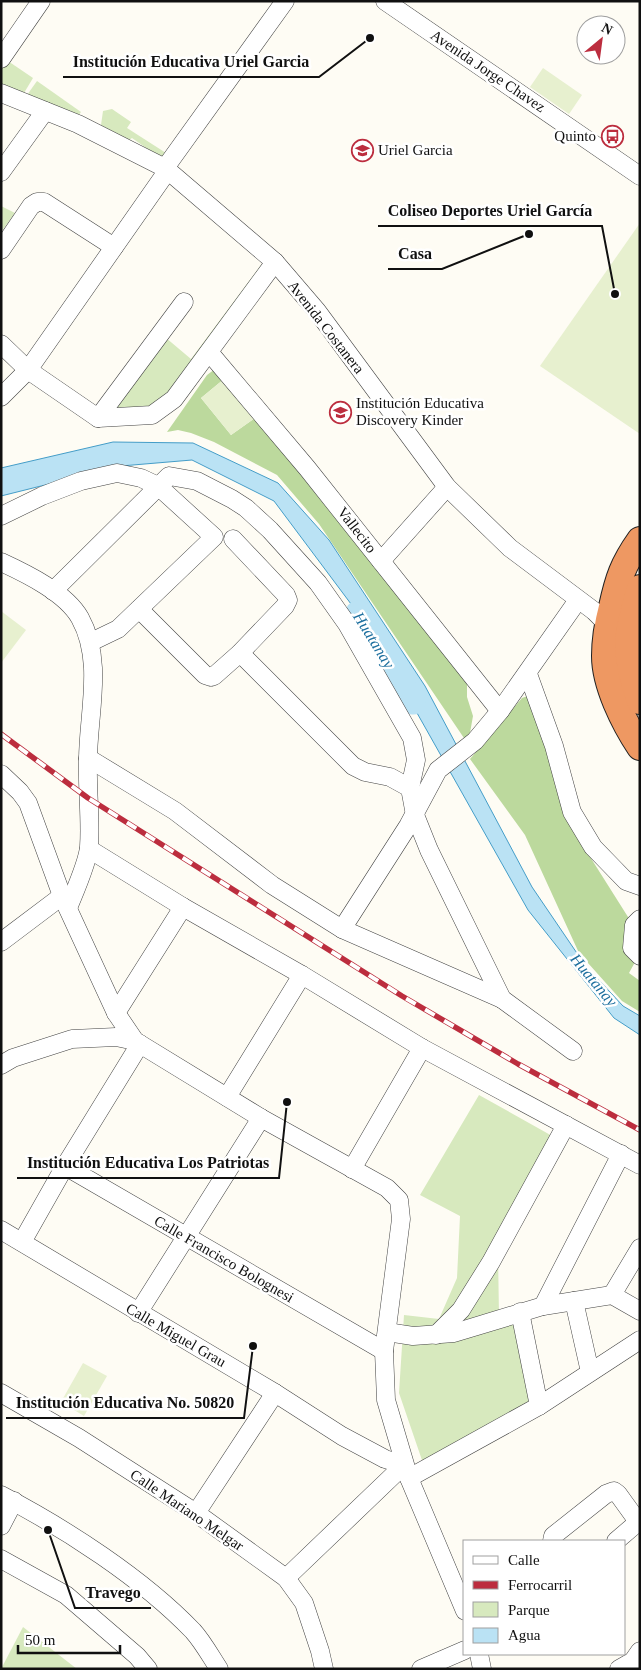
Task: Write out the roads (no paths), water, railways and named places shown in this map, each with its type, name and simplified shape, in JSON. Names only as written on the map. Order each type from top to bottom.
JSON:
[{"type":"highway","points":[[640,540],[630,554],[619,577],[618,629],[629,650],[634,681],[640,701]]},
{"type":"highway","points":[[640,588],[605,657],[612,692],[628,730],[640,748]]},
{"type":"street","points":[[1,59],[41,1]]},
{"type":"street","points":[[1,398],[28,370],[166,169],[285,1]]},
{"type":"street","name":"Avenida Jorge Chavez","points":[[385,1],[640,176]]},
{"type":"street","name":"Avenida Costanera","points":[[1,93],[78,124],[166,169],[275,262],[317,311],[447,487],[510,548],[618,629]]},
{"type":"street","points":[[1,172],[45,111]]},
{"type":"street","points":[[1,250],[31,206],[37,202],[44,202],[114,247]]},
{"type":"street","points":[[1,344],[28,370],[98,418],[152,415],[174,399],[275,262]]},
{"type":"street","points":[[98,418],[184,302]]},
{"type":"street","name":"Vallecito","points":[[209,352],[307,468],[500,711]]},
{"type":"street","points":[[1,516],[42,496],[74,484],[118,473],[141,478],[158,486],[214,537],[118,629],[91,642]]},
{"type":"street","points":[[53,591],[166,478],[173,476],[197,482],[246,508],[270,530],[318,583],[347,624],[412,738],[416,760],[410,788],[415,815],[429,850],[502,999]]},
{"type":"street","points":[[381,560],[447,487]]},
{"type":"street","points":[[139,610],[208,677],[214,676],[240,653],[285,606],[288,600],[286,595],[233,538]]},
{"type":"street","points":[[1,562],[53,591],[75,610],[91,642],[93,682],[88,758],[89,849],[65,902],[1,942]]},
{"type":"street","points":[[342,929],[415,815],[438,770],[475,740],[500,711],[528,674],[578,600]]},
{"type":"street","points":[[240,653],[354,766],[365,772],[390,777],[410,788]]},
{"type":"street","points":[[528,674],[554,746],[572,812],[593,846],[626,881],[640,886]]},
{"type":"street","points":[[88,758],[175,811],[272,885],[342,929],[502,999],[573,1051]]},
{"type":"street","points":[[1,774],[20,792],[28,803],[65,902],[116,1013],[137,1042]]},
{"type":"street","points":[[89,849],[183,907],[302,975],[422,1048],[640,1165]]},
{"type":"street","points":[[116,1013],[183,907]]},
{"type":"street","points":[[640,918],[634,925],[632,948],[640,956]]},
{"type":"street","points":[[227,1097],[302,975]]},
{"type":"street","points":[[1,1065],[13,1058],[72,1040],[116,1037],[137,1042],[261,1118],[394,1192],[399,1200],[402,1219],[384,1351],[386,1400],[406,1472],[463,1605]]},
{"type":"street","points":[[22,1242],[137,1042]]},
{"type":"street","points":[[352,1169],[422,1048]]},
{"type":"street","points":[[138,1313],[261,1118]]},
{"type":"street","points":[[436,1336],[461,1310],[491,1262],[566,1125]]},
{"type":"street","points":[[543,1306],[621,1154]]},
{"type":"street","name":"Calle Francisco Bolognesi","points":[[65,1166],[384,1351]]},
{"type":"street","name":"Calle Miguel Grau","points":[[2,1232],[22,1242],[138,1313],[275,1393],[342,1436],[406,1472]]},
{"type":"street","points":[[612,1295],[640,1248]]},
{"type":"street","points":[[387,1332],[413,1336],[436,1336],[543,1306],[612,1295],[640,1311]]},
{"type":"street","points":[[574,1301],[590,1372]]},
{"type":"street","points":[[520,1312],[539,1406]]},
{"type":"street","points":[[286,1578],[406,1472],[539,1406],[640,1340]]},
{"type":"street","name":"Calle Mariano Melgar","points":[[1,1393],[79,1438],[196,1513],[286,1578],[304,1604],[320,1650],[324,1669]]},
{"type":"street","points":[[196,1513],[275,1393]]},
{"type":"street","points":[[552,1540],[553,1536],[606,1494],[614,1491],[636,1519],[637,1523],[617,1540]]},
{"type":"street","points":[[1,1526],[8,1498],[76,1539],[144,1587],[194,1632],[219,1669]]},
{"type":"street","points":[[1,1559],[66,1595],[137,1656],[148,1669]]},
{"type":"street","points":[[421,1669],[463,1651]]},
{"type":"street","points":[[619,1669],[633,1662],[640,1651]]},
{"type":"street","points":[[479,1655],[482,1669]]},
{"type":"water","points":[[113,442],[193,443],[278,483],[329,540],[425,686],[532,887],[585,965],[623,1006],[640,1016],[640,1035],[614,1018],[528,910],[390,665],[354,608],[274,501],[192,460],[121,466],[1,496],[1,468]]},
{"type":"waterway","name":"Huatanay","points":[[358,613],[413,702]]},
{"type":"railway","points":[[1,734],[88,798],[402,996],[518,1064],[640,1130]]},
{"type":"place","name":"Institución Educativa Uriel Garcia","points":[[370,38]]},
{"type":"place","name":"Quinto","points":[[612,136]]},
{"type":"place","name":"Uriel Garcia","points":[[362,150]]},
{"type":"place","name":"Casa","points":[[529,234]]},
{"type":"place","name":"Coliseo Deportes Uriel García","points":[[615,294]]},
{"type":"place","name":"Institución Educativa Discovery Kinder","points":[[340,412]]},
{"type":"place","name":"Institución Educativa Los Patriotas","points":[[287,1102]]},
{"type":"place","name":"Institución Educativa No. 50820","points":[[253,1346]]},
{"type":"place","name":"Travego","points":[[48,1530]]}]
